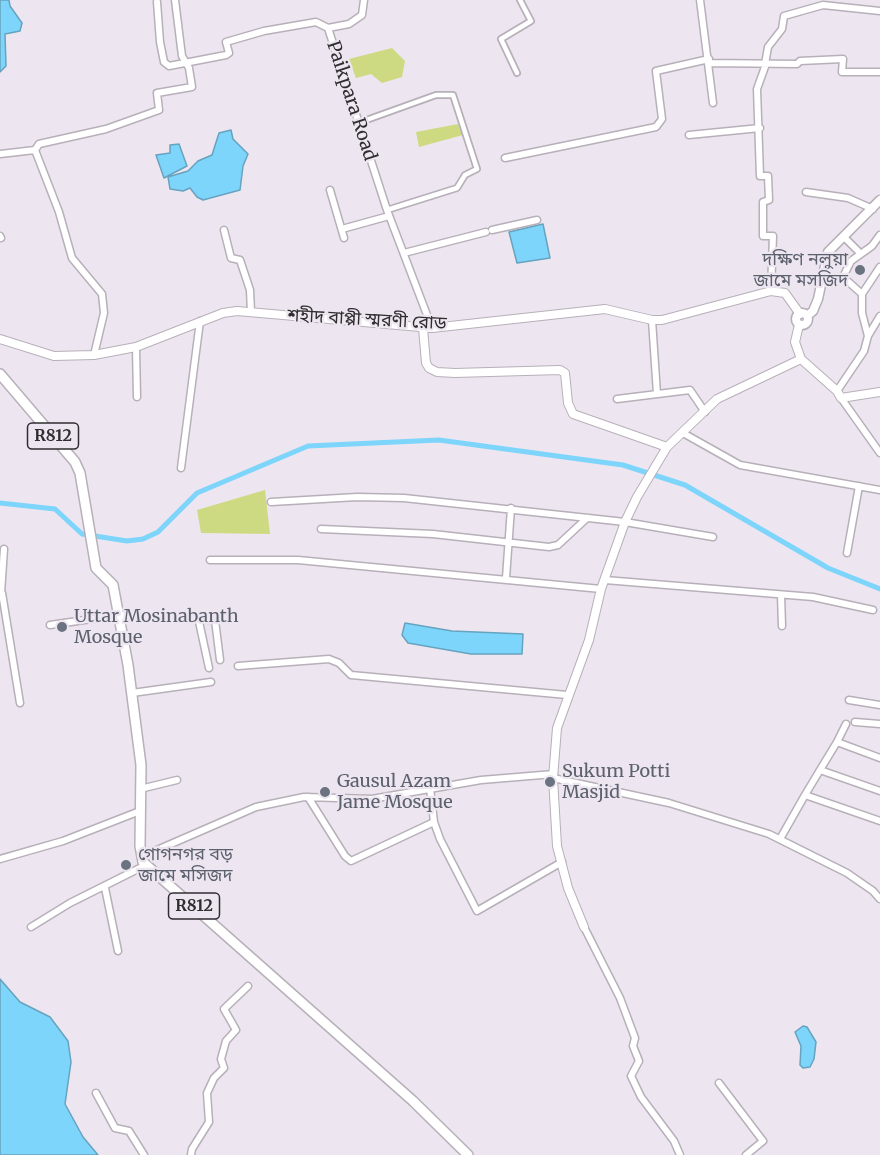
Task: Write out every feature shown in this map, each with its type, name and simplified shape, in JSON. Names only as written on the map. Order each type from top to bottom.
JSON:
[{"type":"main road","points":[[799,325],[807,324],[804,315],[813,311],[818,299],[828,252],[880,200]]},
{"type":"main road","name":"R812","points":[[0,374],[75,462],[80,473],[96,568],[113,585],[132,693],[141,765],[140,811],[144,861],[405,1093],[468,1155]]},
{"type":"street","points":[[0,154],[35,150],[39,144],[106,129],[159,110],[157,93],[192,87],[189,68],[185,64],[174,0]]},
{"type":"street","name":"Paikpara Road","points":[[185,64],[226,55],[226,42],[255,34],[316,22],[328,28],[349,24],[362,15],[364,0]]},
{"type":"street","points":[[517,73],[501,39],[531,21],[520,0]]},
{"type":"street","points":[[700,0],[710,61],[713,103]]},
{"type":"street","points":[[158,2],[158,31],[164,63],[168,66],[185,64]]},
{"type":"street","points":[[804,315],[785,293],[771,291],[773,236],[764,236],[763,202],[769,201],[768,176],[760,176],[758,89],[766,64],[768,48],[782,29],[784,16],[833,3],[880,11]]},
{"type":"street","name":"Paikpara Road","points":[[328,28],[388,213],[432,328]]},
{"type":"street","points":[[505,158],[656,127],[662,119],[656,71],[710,61],[797,64],[800,61],[843,59],[842,72],[880,72]]},
{"type":"street","points":[[342,230],[457,188],[465,175],[477,169],[453,95],[435,95],[358,123]]},
{"type":"street","points":[[689,135],[760,128]]},
{"type":"street","points":[[35,150],[72,258],[102,294],[104,314],[94,355]]},
{"type":"street","points":[[330,190],[344,238]]},
{"type":"street","points":[[806,192],[848,198],[873,209]]},
{"type":"street","points":[[404,253],[537,220]]},
{"type":"street","points":[[224,230],[230,256],[240,258],[244,270],[251,295],[251,312]]},
{"type":"street","points":[[862,294],[843,277],[851,261],[880,236]]},
{"type":"street","points":[[844,237],[861,254]]},
{"type":"street","points":[[868,336],[862,314],[862,294],[880,267]]},
{"type":"street","name":"শহীদ বাপ্পী স্মরণী রোড","points":[[0,339],[54,356],[94,355],[136,347],[223,313],[251,312],[423,328],[605,309],[652,320],[662,320],[771,291]]},
{"type":"street","points":[[839,394],[864,351],[868,336],[880,316]]},
{"type":"street","points":[[652,320],[657,394]]},
{"type":"street","points":[[181,468],[201,321]]},
{"type":"street","points":[[799,325],[795,342],[801,359],[839,394],[880,453]]},
{"type":"street","points":[[423,328],[426,363],[429,368],[437,372],[561,370],[565,373],[568,403],[573,414],[667,447]]},
{"type":"street","points":[[136,347],[137,397]]},
{"type":"street","points":[[680,1155],[674,1141],[641,1097],[631,1076],[639,1061],[633,1046],[635,1038],[620,998],[584,927],[561,862],[557,846],[554,776],[557,728],[567,695],[592,632],[602,589],[625,522],[636,497],[667,447],[717,399],[801,359]]},
{"type":"street","points":[[616,399],[690,390],[705,412]]},
{"type":"street","points":[[839,394],[880,392]]},
{"type":"street","points":[[683,433],[740,465],[880,490]]},
{"type":"street","points":[[847,553],[859,486]]},
{"type":"street","points":[[271,502],[346,497],[404,498],[625,522],[713,537]]},
{"type":"street","points":[[506,578],[511,508]]},
{"type":"street","points":[[321,529],[508,541],[549,547],[558,545],[588,518]]},
{"type":"street","points":[[4,549],[1,593],[20,703]]},
{"type":"street","points":[[210,560],[298,560],[506,578],[602,589]]},
{"type":"street","points":[[605,580],[813,597],[873,610]]},
{"type":"street","points":[[781,595],[782,626]]},
{"type":"street","points":[[50,625],[119,615],[198,617],[216,621],[220,660]]},
{"type":"street","points":[[198,617],[209,668]]},
{"type":"street","points":[[238,666],[329,659],[339,663],[351,675],[356,676],[567,695]]},
{"type":"street","points":[[132,693],[211,682]]},
{"type":"street","points":[[849,700],[880,705]]},
{"type":"street","points":[[855,722],[880,724]]},
{"type":"street","points":[[780,839],[846,724]]},
{"type":"street","points":[[837,742],[880,758]]},
{"type":"street","points":[[820,770],[880,791]]},
{"type":"street","points":[[31,927],[62,907],[105,888],[144,861],[244,810],[308,798],[372,799],[481,780],[554,776],[736,822],[780,839],[847,873],[873,891],[880,899]]},
{"type":"street","points":[[140,789],[177,780]]},
{"type":"street","points":[[430,788],[434,822],[477,911],[561,862]]},
{"type":"street","points":[[805,795],[880,822]]},
{"type":"street","points":[[308,798],[345,856],[351,861],[434,822]]},
{"type":"street","points":[[0,859],[63,841],[140,811]]},
{"type":"street","points":[[105,888],[118,951]]},
{"type":"street","points":[[192,1155],[192,1149],[209,1122],[207,1093],[214,1078],[224,1068],[221,1059],[226,1041],[236,1030],[224,1010],[248,986]]},
{"type":"street","points":[[719,1083],[764,1140],[746,1155]]},
{"type":"street","points":[[96,1093],[115,1128],[129,1131],[144,1155]]},
{"type":"green space","points":[[392,48],[405,61],[402,77],[382,83],[371,74],[356,78],[349,59]]},
{"type":"green space","points":[[458,124],[463,135],[419,147],[416,132]]},
{"type":"green space","points":[[265,490],[270,534],[201,533],[197,510]]},
{"type":"water","points":[[0,0],[9,0],[10,6],[22,23],[20,31],[5,34],[6,66],[0,72]]},
{"type":"water","points":[[231,130],[233,139],[248,154],[243,166],[240,190],[203,200],[197,197],[190,188],[183,191],[170,189],[168,177],[188,171],[198,161],[212,155],[219,133]]},
{"type":"water","points":[[179,144],[187,166],[164,178],[156,155],[170,153],[170,145]]},
{"type":"water","points":[[543,224],[550,258],[517,263],[509,232]]},
{"type":"water","points":[[405,623],[452,631],[523,634],[522,654],[471,654],[408,643],[402,635]]},
{"type":"water","points":[[0,979],[20,1002],[50,1017],[68,1041],[71,1062],[65,1104],[83,1137],[98,1155],[0,1155]]},
{"type":"water","points":[[803,1026],[807,1027],[816,1042],[814,1059],[810,1067],[803,1068],[800,1065],[801,1046],[795,1032]]},
{"type":"waterway","points":[[0,503],[55,509],[82,534],[127,541],[143,539],[158,532],[197,493],[308,446],[439,440],[623,465],[685,485],[828,568],[880,589]]},
{"type":"place","name":"দক্ষিণ নলুয়া জামে মসজিদ","points":[[860,270]]},
{"type":"place","name":"Uttar Mosinabanth Mosque","points":[[62,627]]},
{"type":"place","name":"Sukum Potti Masjid","points":[[550,782]]},
{"type":"place","name":"Gausul Azam Jame Mosque","points":[[325,792]]},
{"type":"place","name":"গোগনগর বড় জামে মসিজদ","points":[[126,865]]}]
